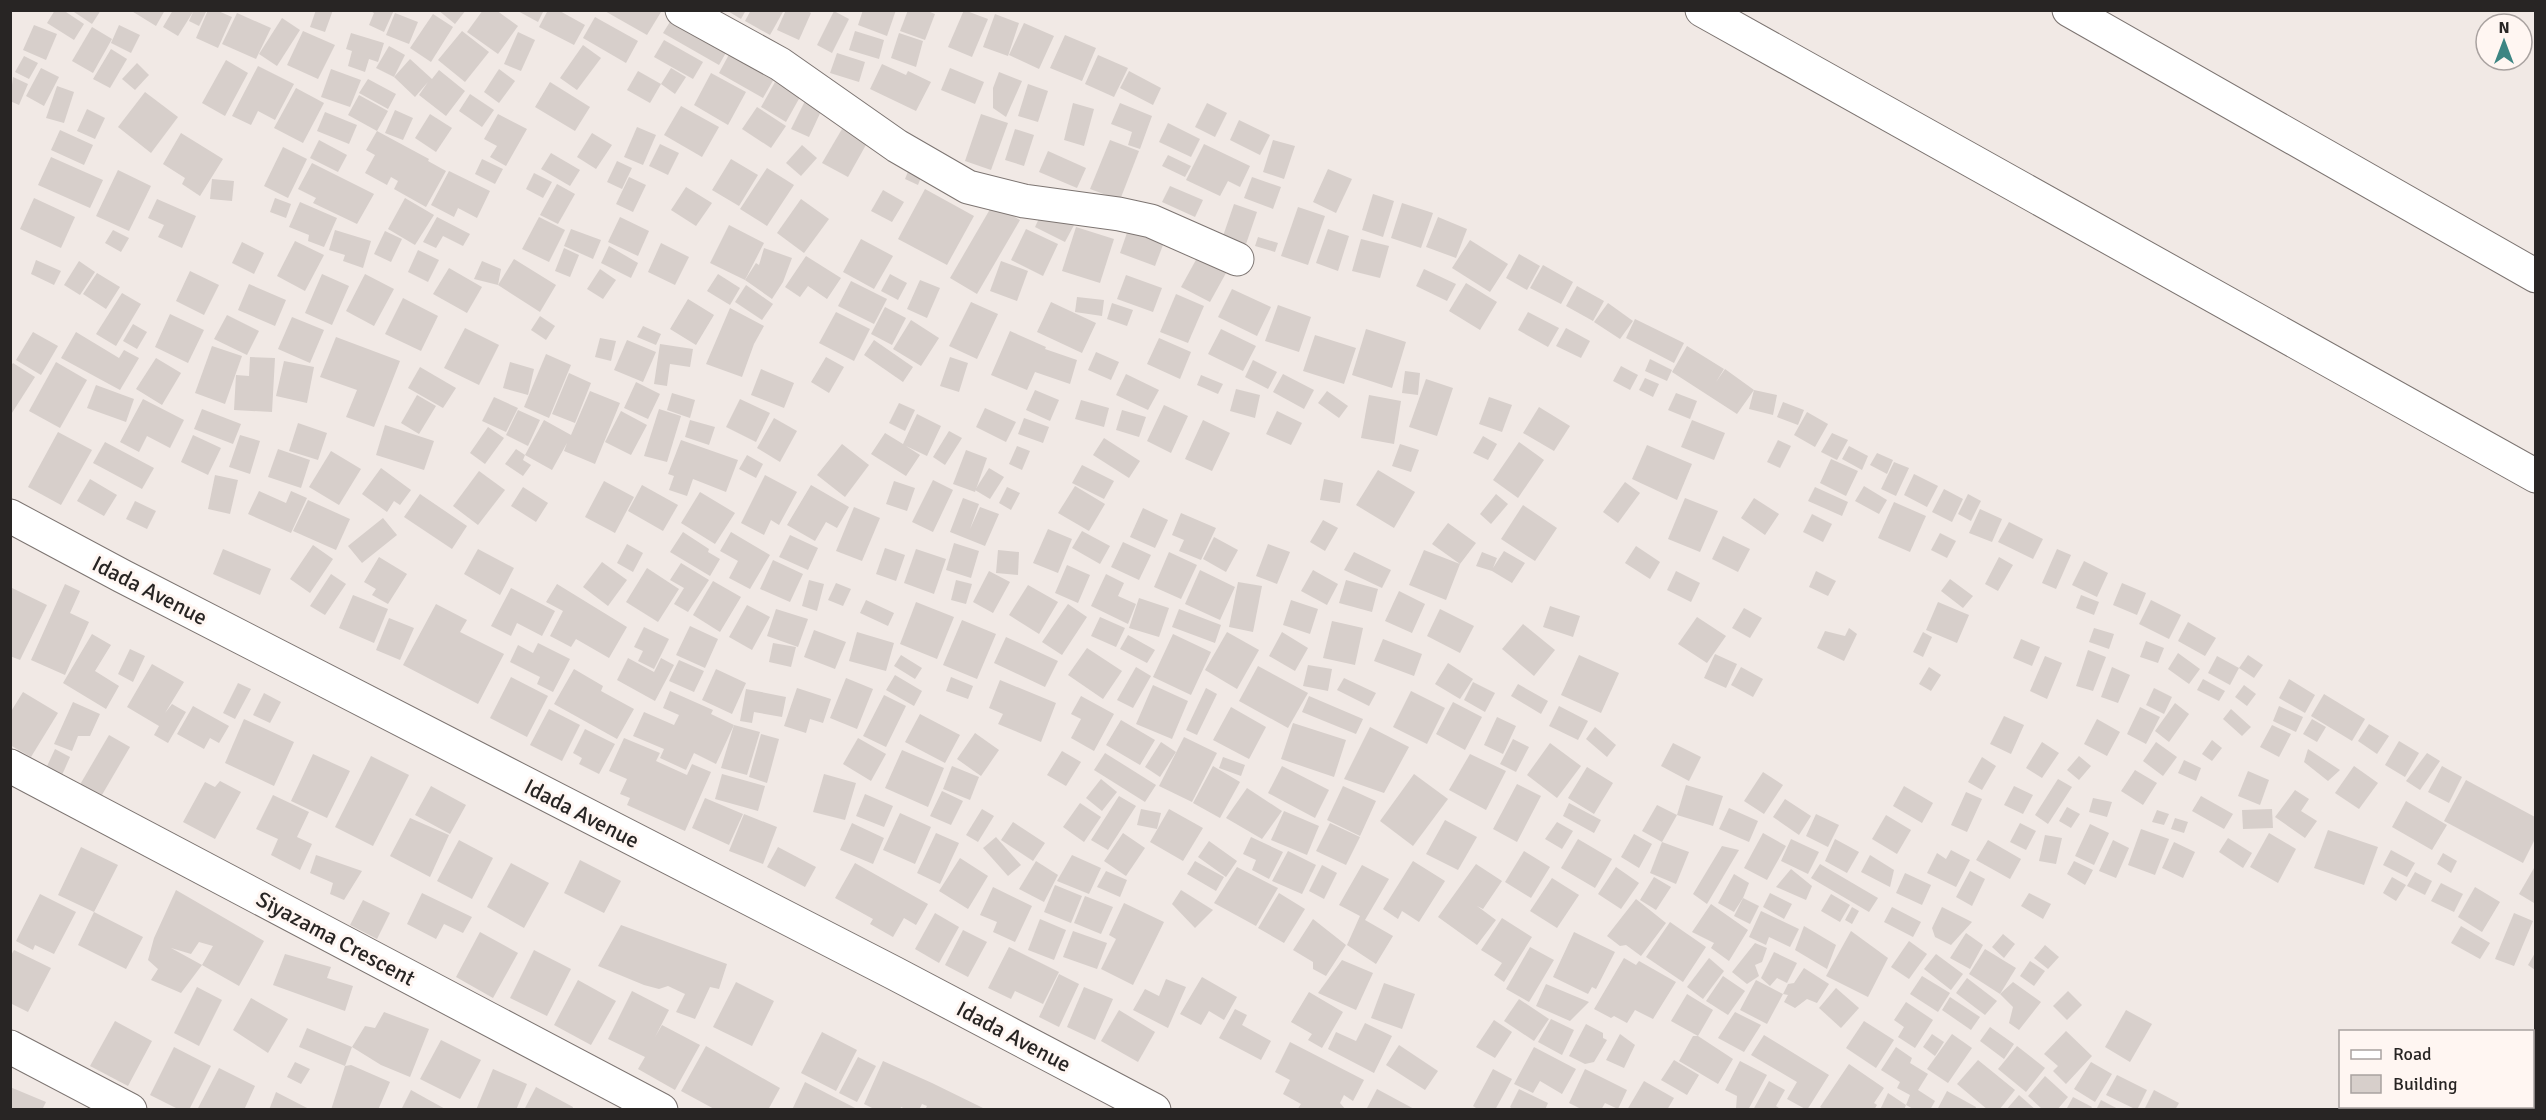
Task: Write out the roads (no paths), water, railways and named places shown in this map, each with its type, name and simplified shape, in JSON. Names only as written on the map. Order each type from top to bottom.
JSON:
[{"type":"main road","points":[[682,10],[780,64],[897,146],[968,187],[1024,201],[1119,214],[1150,221],[1237,260]]},
{"type":"main road","points":[[1702,10],[2535,476]]},
{"type":"main road","points":[[2069,10],[2535,276]]},
{"type":"main road","name":"Idada Avenue","points":[[10,516],[1154,1110]]},
{"type":"main road","name":"Siyazama Crescent","points":[[10,766],[661,1110]]},
{"type":"main road","points":[[10,1047],[130,1110]]}]
